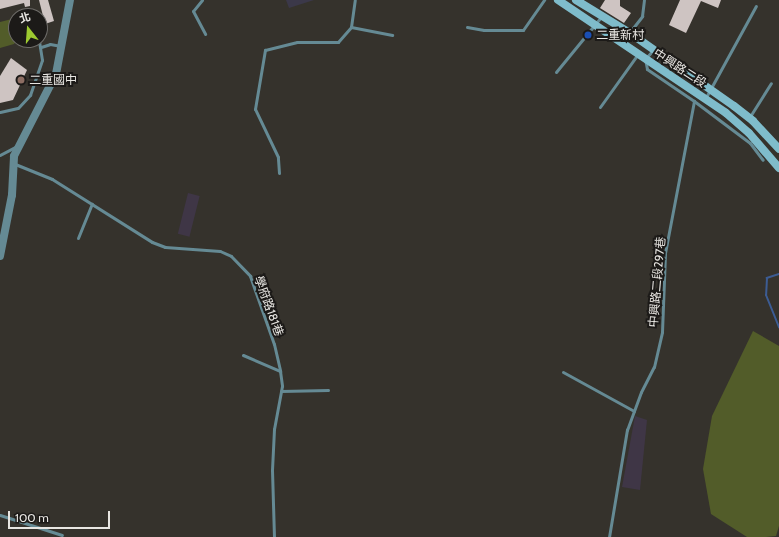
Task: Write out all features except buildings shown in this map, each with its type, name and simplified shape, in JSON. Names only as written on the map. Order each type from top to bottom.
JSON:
[{"type":"main road","name":"中興路二段","points":[[558,0],[705,99],[749,133],[779,168]]},
{"type":"main road","name":"中興路二段","points":[[576,0],[630,33],[749,118],[779,149]]},
{"type":"street","points":[[0,256],[12,195],[13,164],[17,146],[48,93],[63,46],[70,0]]},
{"type":"lane","points":[[202,0],[193,11],[205,34]]},
{"type":"lane","points":[[279,173],[278,157],[255,109],[265,50],[297,42],[338,42],[351,27],[355,0]]},
{"type":"lane","points":[[467,26],[484,30],[523,30],[544,0]]},
{"type":"lane","points":[[622,42],[642,16],[644,0]]},
{"type":"lane","points":[[705,99],[712,91],[756,6]]},
{"type":"lane","points":[[556,72],[601,16]]},
{"type":"lane","points":[[351,27],[392,35]]},
{"type":"lane","points":[[48,45],[63,46]]},
{"type":"lane","points":[[0,112],[18,108],[30,95],[42,60],[41,48]]},
{"type":"lane","points":[[600,107],[642,56],[653,50]]},
{"type":"lane","points":[[642,56],[647,68],[750,143],[763,160]]},
{"type":"lane","points":[[749,118],[771,83]]},
{"type":"lane","name":"中興路二段297巷","points":[[609,537],[627,430],[654,367],[662,332],[666,253],[694,101]]},
{"type":"lane","points":[[0,155],[17,146]]},
{"type":"lane","name":"學府路181巷","points":[[13,164],[52,179],[133,232],[165,247],[220,251],[231,256],[250,276],[280,371],[281,391],[274,429],[272,463],[274,537]]},
{"type":"lane","points":[[78,238],[92,204]]},
{"type":"lane","points":[[243,355],[280,371]]},
{"type":"lane","points":[[562,372],[634,411]]},
{"type":"lane","points":[[281,391],[328,390]]},
{"type":"lane","points":[[0,515],[62,535]]},
{"type":"shaded area","points":[[286,0],[314,0],[289,8]]},
{"type":"shaded area","points":[[188,193],[200,196],[189,237],[178,234]]},
{"type":"shaded area","points":[[635,416],[647,420],[640,490],[622,487]]},
{"type":"green space","points":[[8,20],[8,46],[0,48],[0,22]]},
{"type":"green space","points":[[753,331],[779,346],[779,526],[776,536],[766,537],[747,537],[711,514],[703,469],[712,416]]},
{"type":"waterway","points":[[779,274],[767,278],[766,295],[779,327]]},
{"type":"place","name":"二重新村","points":[[588,35]]},
{"type":"place","name":"二重國中","points":[[21,80]]}]
